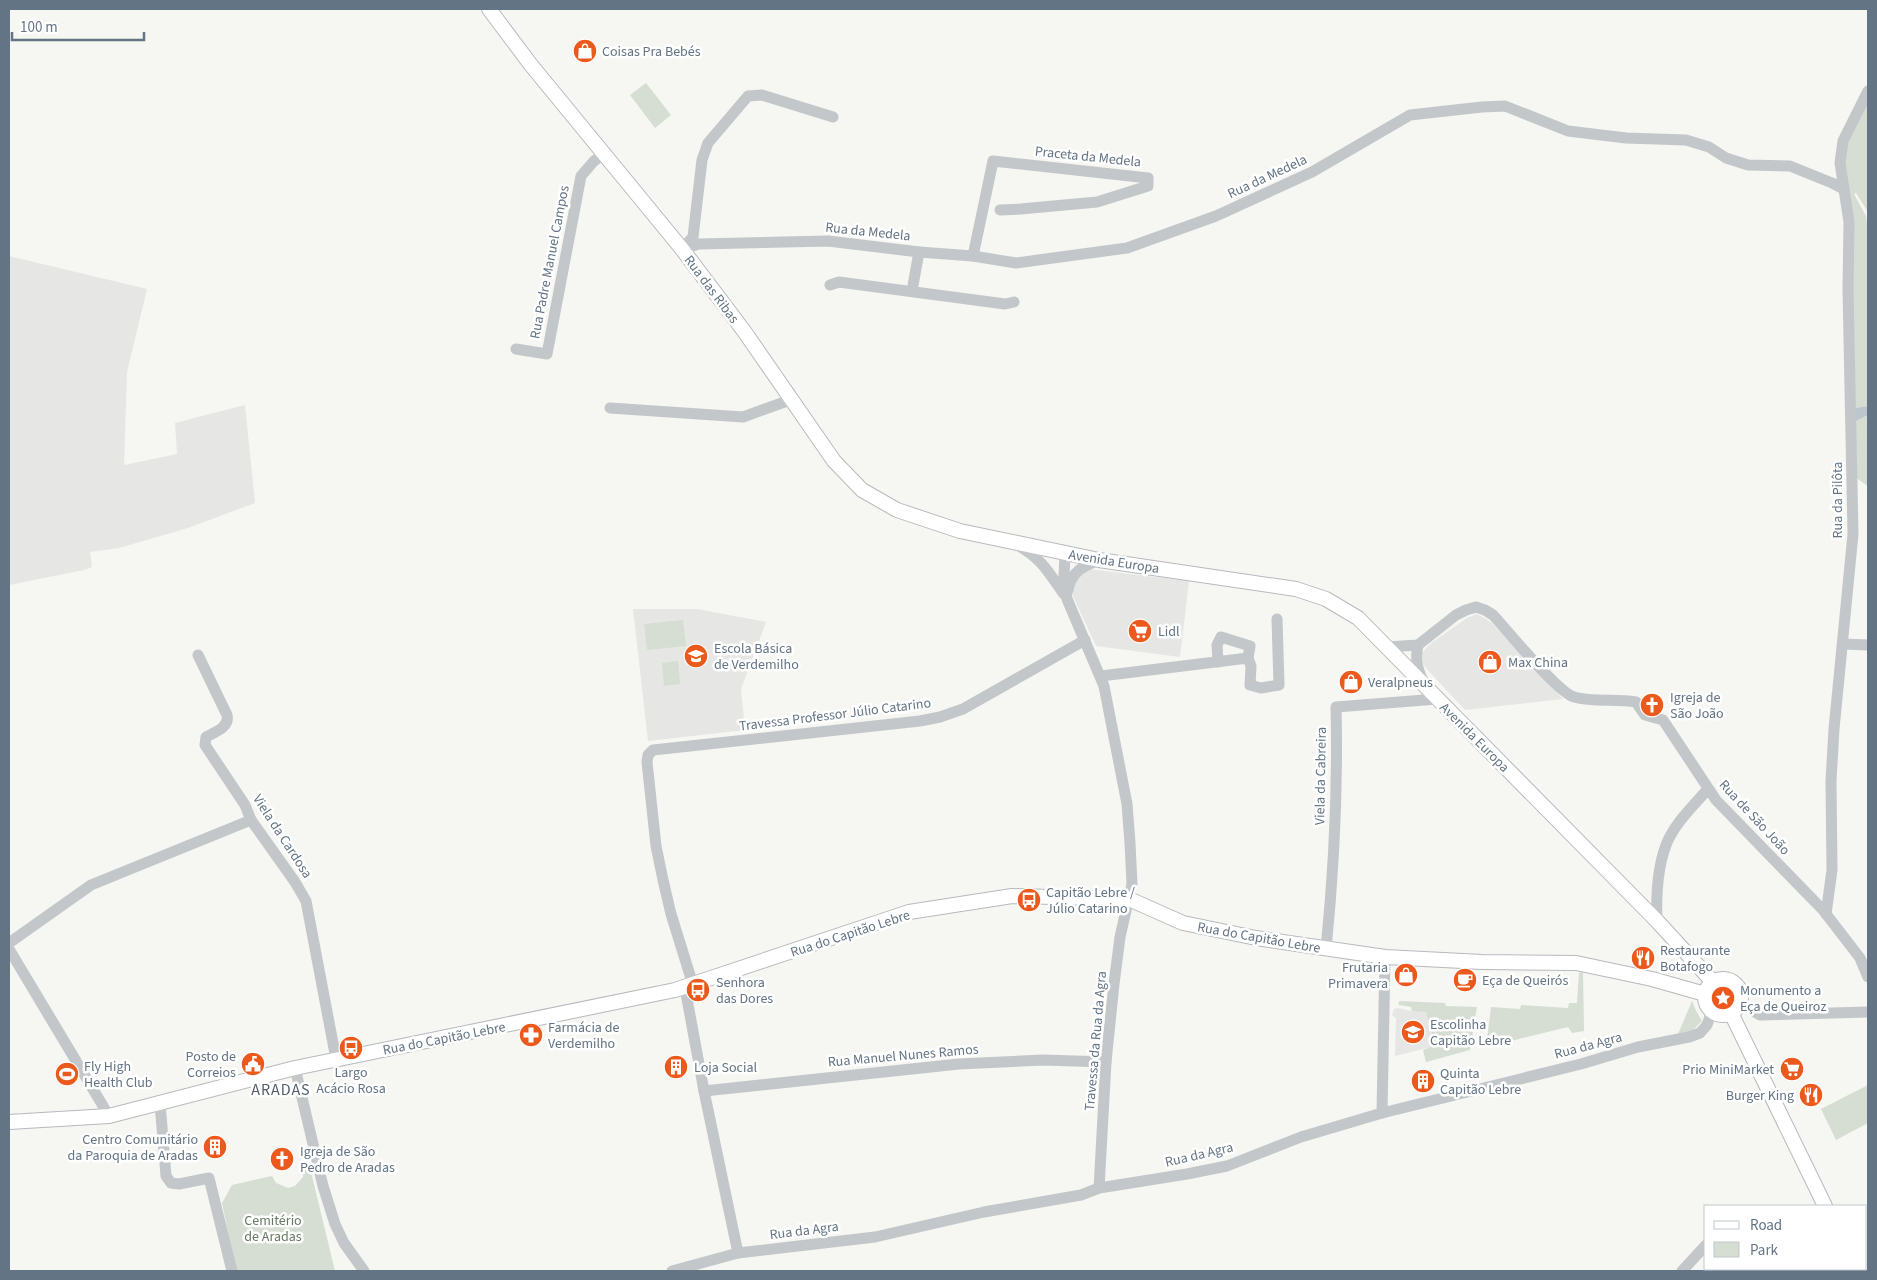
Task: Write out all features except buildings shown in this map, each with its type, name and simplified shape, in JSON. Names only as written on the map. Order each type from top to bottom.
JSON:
[{"type":"main road","name":"Rua das Ribas","points":[[489,9],[514,43],[682,249],[744,331],[834,461],[862,490],[897,510],[960,531]]},
{"type":"main road","name":"Avenida Europa","points":[[960,531],[1099,560],[1296,589],[1326,599],[1358,618],[1657,921],[1713,982]]},
{"type":"main road","name":"Rua do Capitão Lebre","points":[[9,1122],[108,1116],[295,1068],[689,986],[909,912],[1012,896],[1129,899],[1183,923],[1256,938],[1385,957],[1482,962],[1576,963],[1652,979],[1705,994]]},
{"type":"main road","points":[[1735,1008],[1721,1014],[1712,1011],[1707,1005],[1705,994],[1709,986],[1713,982],[1724,979],[1734,983],[1740,992],[1735,1008],[1825,1205]]},
{"type":"street","name":"Rua da Pilôta","points":[[1826,914],[1832,870],[1831,781],[1834,729],[1853,534],[1854,496],[1848,289],[1849,222],[1840,163],[1843,141],[1868,91]]},
{"type":"street","points":[[682,249],[694,237],[702,160],[708,143],[748,96],[762,95],[833,117]]},
{"type":"street","name":"Rua da Medela","points":[[682,249],[699,244],[828,240],[919,252],[973,256],[1016,263],[1127,248],[1216,216],[1312,172],[1410,115],[1482,107],[1505,106],[1568,131],[1616,137],[1686,140],[1709,147],[1726,158],[1748,165],[1790,166],[1844,189]]},
{"type":"street","name":"Rua Padre Manuel Campos","points":[[516,349],[548,354],[581,176],[594,161],[604,154]]},
{"type":"street","name":"Praceta da Medela","points":[[973,256],[994,161],[1148,178],[1148,186],[1097,202],[1000,210]]},
{"type":"street","points":[[1111,174],[1117,184],[1115,196]]},
{"type":"street","points":[[912,291],[919,252]]},
{"type":"street","points":[[830,284],[839,282],[1005,304],[1014,302]]},
{"type":"street","points":[[610,408],[743,417],[790,400]]},
{"type":"street","points":[[1014,542],[1035,555],[1053,576],[1067,599]]},
{"type":"street","points":[[1053,576],[1065,554]]},
{"type":"street","points":[[1065,554],[1064,576],[1067,599]]},
{"type":"street","points":[[1067,599],[1070,581],[1073,576],[1083,566],[1099,560]]},
{"type":"street","name":"Travessa da Rua da Agra","points":[[1067,599],[1101,676],[1127,804],[1132,884],[1120,937],[1106,1062],[1099,1188]]},
{"type":"street","name":"Rua de São João","points":[[1418,644],[1461,612],[1476,607],[1493,615],[1558,687],[1573,697],[1622,699],[1636,702],[1645,715],[1663,720],[1716,800],[1826,914],[1860,958],[1868,977]]},
{"type":"street","points":[[1218,662],[1217,644],[1221,637],[1250,646],[1248,658],[1251,666],[1250,685],[1261,688],[1279,685],[1277,619]]},
{"type":"street","name":"Travessa Professor Júlio Catarino","points":[[689,986],[666,896],[656,846],[647,762],[648,755],[653,750],[920,721],[940,717],[962,709],[1085,640]]},
{"type":"street","points":[[1387,647],[1418,644],[1417,667],[1424,685]]},
{"type":"street","points":[[1843,644],[1868,645]]},
{"type":"street","name":"Viela da Cardosa","points":[[198,655],[228,715],[226,725],[206,737],[205,745],[244,805],[251,820],[295,882],[306,901],[336,1059]]},
{"type":"street","points":[[1101,676],[1248,658]]},
{"type":"street","name":"Viela da Cabreira","points":[[1326,949],[1331,895],[1336,707],[1437,699]]},
{"type":"street","points":[[1657,921],[1656,893],[1667,844],[1689,810],[1708,789]]},
{"type":"street","points":[[9,943],[91,885],[251,820]]},
{"type":"street","points":[[9,949],[108,1116]]},
{"type":"street","points":[[1382,1113],[1385,957]]},
{"type":"street","points":[[689,986],[704,1091],[738,1253]]},
{"type":"street","points":[[1735,1008],[1760,1015],[1868,1012]]},
{"type":"street","name":"Rua da Agra","points":[[672,1271],[738,1253],[876,1237],[984,1212],[1080,1195],[1099,1188],[1227,1166],[1301,1137],[1382,1113],[1581,1064],[1638,1047],[1689,1037],[1700,1032],[1707,1025],[1712,1011]]},
{"type":"street","name":"Rua Manuel Nunes Ramos","points":[[704,1091],[958,1064],[1043,1060],[1106,1062]]},
{"type":"street","points":[[295,1068],[323,1186],[335,1224],[344,1243],[364,1271]]},
{"type":"street","points":[[160,1103],[166,1176],[171,1183],[179,1184],[208,1178],[232,1271]]},
{"type":"street","points":[[1682,1271],[1704,1247]]},
{"type":"shaded area","points":[[9,256],[147,289],[127,372],[124,465],[177,454],[175,423],[245,405],[255,503],[188,528],[119,548],[90,552],[92,567],[84,570],[9,585]]},
{"type":"shaded area","points":[[1868,406],[1868,415],[1854,422],[1855,408]]},
{"type":"shaded area","points":[[1088,569],[1189,581],[1180,657],[1096,646],[1072,594],[1076,575]]},
{"type":"shaded area","name":"Escola Básica de Verdemilho","points":[[633,609],[697,609],[766,622],[741,689],[745,730],[648,741]]},
{"type":"shaded area","points":[[1477,614],[1491,622],[1563,699],[1465,710],[1425,667],[1422,653],[1430,644],[1467,618]]},
{"type":"shaded area","name":"Escolinha Capitão Lebre","points":[[1394,1009],[1426,1011],[1435,1046],[1395,1056],[1396,1018],[1392,1015]]},
{"type":"green space","points":[[646,83],[671,115],[655,128],[630,95]]},
{"type":"green space","points":[[1866,105],[1868,105],[1868,212],[1856,193],[1854,194],[1866,216],[1868,228],[1868,406],[1855,408],[1845,162],[1847,143]]},
{"type":"green space","points":[[1868,415],[1868,486],[1856,478],[1854,422]]},
{"type":"green space","points":[[683,620],[686,646],[647,650],[644,624]]},
{"type":"green space","points":[[678,661],[680,684],[664,686],[662,663]]},
{"type":"green space","points":[[1583,972],[1584,1031],[1572,1033],[1568,1027],[1486,1047],[1491,1007],[1520,1009],[1521,1005],[1568,1008],[1569,1003],[1577,1003],[1579,973]]},
{"type":"green space","points":[[1400,1001],[1445,1003],[1446,1006],[1477,1007],[1470,1050],[1426,1062],[1423,1050],[1435,1045],[1426,1012],[1412,1011],[1411,1007],[1399,1005]]},
{"type":"green space","points":[[1692,1001],[1702,1021],[1691,1032],[1678,1034]]},
{"type":"green space","points":[[1868,1085],[1868,1123],[1836,1140],[1821,1109]]},
{"type":"green space","name":"Cemitério de Aradas","points":[[310,1168],[335,1271],[236,1271],[222,1203],[232,1185],[272,1176],[276,1183],[288,1188],[295,1186],[303,1177],[303,1170]]},
{"type":"place","name":"Coisas Pra Bebés","points":[[585,51]]},
{"type":"place","name":"Lidl","points":[[1140,631]]},
{"type":"place","name":"Escola Básica de Verdemilho","points":[[696,656]]},
{"type":"place","name":"Max China","points":[[1490,662]]},
{"type":"place","name":"Veralpneus","points":[[1351,682]]},
{"type":"place","name":"Igreja de São João","points":[[1652,705]]},
{"type":"place","name":"Capitão Lebre / Júlio Catarino","points":[[1029,900]]},
{"type":"place","name":"Restaurante Botafogo","points":[[1643,958]]},
{"type":"place","name":"Frutaria Primavera","points":[[1406,975]]},
{"type":"place","name":"Eça de Queirós","points":[[1465,980]]},
{"type":"place","name":"Senhora das Dores","points":[[698,990]]},
{"type":"place","name":"Monumento a Eça de Queiroz","points":[[1723,998]]},
{"type":"place","name":"Escolinha Capitão Lebre","points":[[1413,1032]]},
{"type":"place","name":"Farmácia de Verdemilho","points":[[531,1035]]},
{"type":"place","name":"Largo Acácio Rosa","points":[[351,1048]]},
{"type":"place","name":"Posto de Correios","points":[[253,1064]]},
{"type":"place","name":"Loja Social","points":[[676,1067]]},
{"type":"place","name":"Prio MiniMarket","points":[[1792,1069]]},
{"type":"place","name":"Fly High Health Club","points":[[67,1074]]},
{"type":"place","name":"Quinta Capitão Lebre","points":[[1423,1081]]},
{"type":"place","name":"Burger King","points":[[1811,1095]]},
{"type":"place","name":"Centro Comunitário da Paroquia de Aradas","points":[[215,1147]]},
{"type":"place","name":"Igreja de São Pedro de Aradas","points":[[282,1159]]},
{"type":"district","name":"ARADAS","points":[[281,1089]]}]
